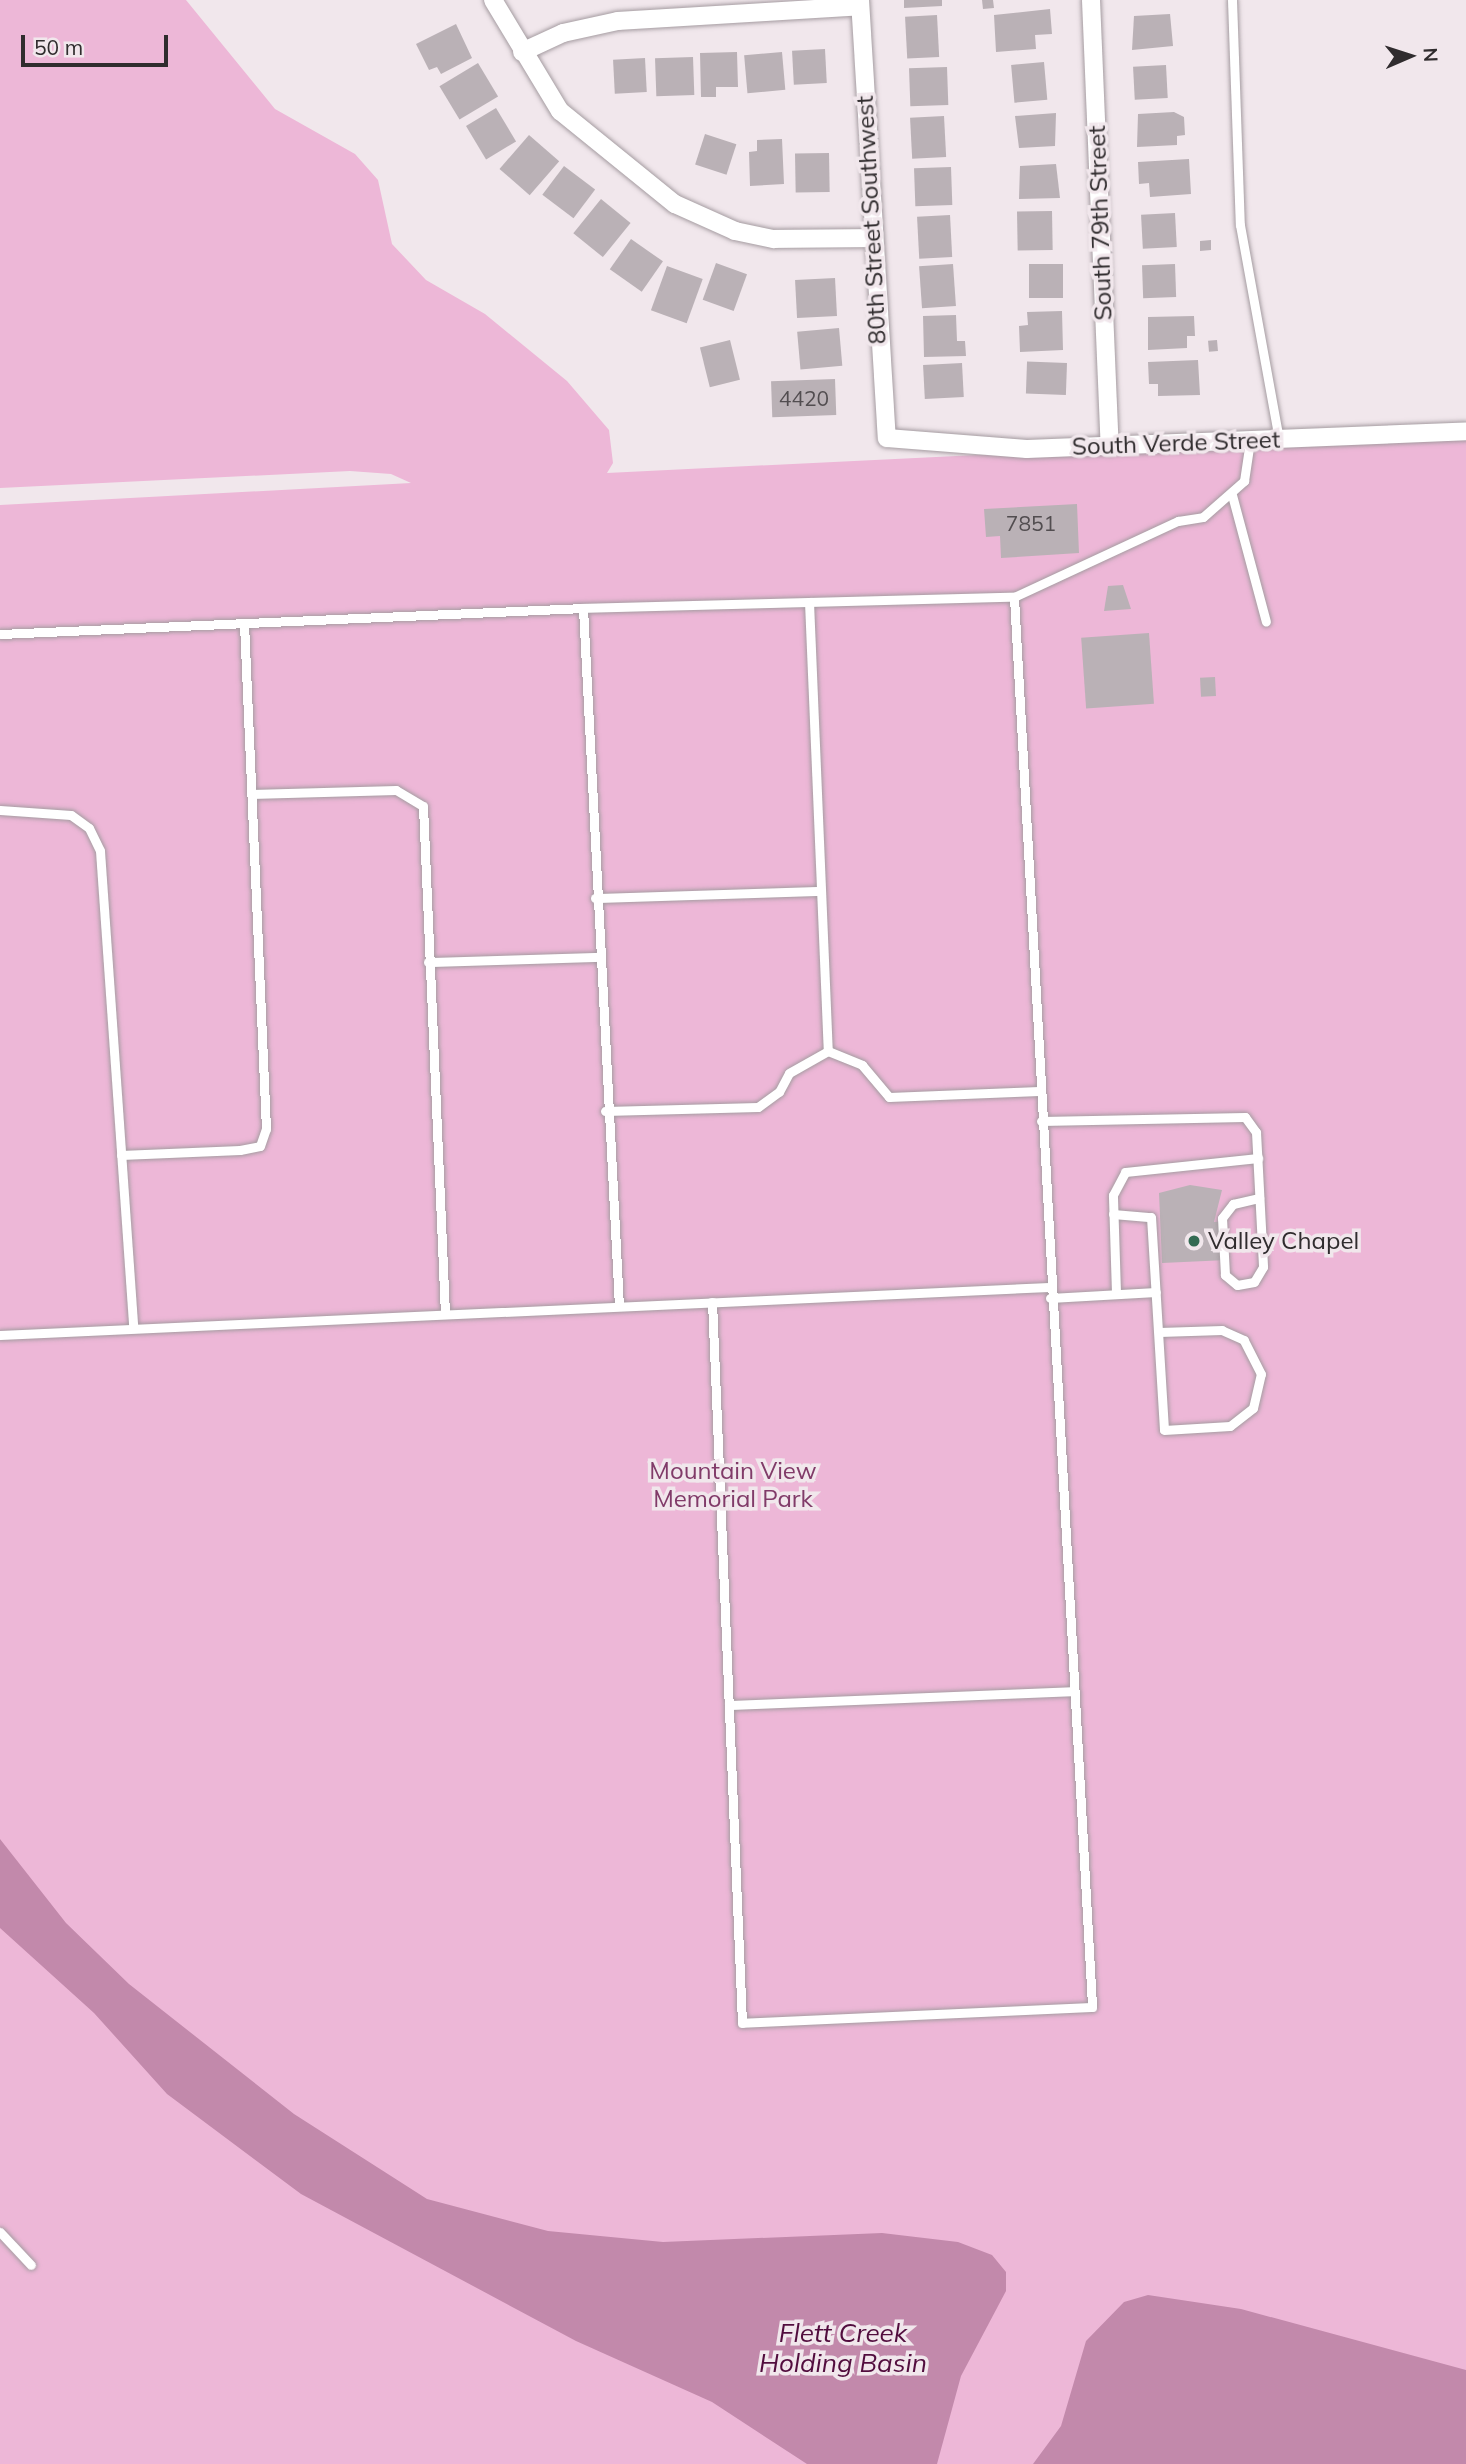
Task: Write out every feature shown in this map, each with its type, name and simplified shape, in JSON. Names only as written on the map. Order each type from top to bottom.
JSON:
[{"type":"street","points":[[493,0],[560,111],[675,204],[735,231],[774,239],[871,238]]},
{"type":"street","name":"South 79th Street","points":[[1091,0],[1110,447]]},
{"type":"street","points":[[522,52],[562,33],[618,21],[860,3]]},
{"type":"street","name":"80th Street Southwest","points":[[860,3],[871,238],[887,438]]},
{"type":"street","name":"South Verde Street","points":[[887,438],[902,444],[1110,447],[1466,431]]},
{"type":"lane","points":[[1232,0],[1240,225],[1279,439]]},
{"type":"lane","points":[[0,634],[583,608],[1014,597],[1178,521],[1203,517],[1232,495],[1250,465],[1250,441]]},
{"type":"lane","points":[[1232,495],[1266,622]]},
{"type":"lane","points":[[712,1302],[742,2023],[1092,2007],[1049,1287],[1014,597]]},
{"type":"lane","points":[[809,602],[828,1051]]},
{"type":"lane","points":[[583,608],[605,1111],[619,1306]]},
{"type":"lane","points":[[121,1155],[240,1150],[260,1146],[263,1138],[244,623]]},
{"type":"lane","points":[[251,794],[396,790],[413,796],[423,806],[445,1314]]},
{"type":"lane","points":[[0,810],[59,811],[83,821],[97,840],[133,1328]]},
{"type":"lane","points":[[595,898],[820,891]]},
{"type":"lane","points":[[428,962],[598,957]]},
{"type":"lane","points":[[828,1051],[862,1065],[889,1097],[1040,1091]]},
{"type":"lane","points":[[605,1111],[758,1107],[779,1093],[789,1073],[828,1051]]},
{"type":"lane","points":[[1041,1121],[1238,1114],[1252,1123],[1258,1158],[1263,1267],[1254,1282],[1237,1285],[1225,1275],[1222,1218],[1233,1204],[1259,1198]]},
{"type":"lane","points":[[1116,1293],[1113,1214],[1118,1182],[1135,1166],[1258,1158]]},
{"type":"lane","points":[[1113,1214],[1151,1217],[1156,1292],[1158,1332],[1164,1430],[1230,1426],[1254,1408],[1261,1374],[1244,1340],[1222,1330],[1158,1332]]},
{"type":"lane","points":[[0,1335],[1049,1287]]},
{"type":"lane","points":[[1050,1298],[1156,1292]]},
{"type":"lane","points":[[729,1705],[1073,1691]]},
{"type":"lane","points":[[0,2232],[31,2265]]},
{"type":"green space","name":"Mountain View Memorial Park","points":[[0,0],[186,0],[275,109],[355,154],[378,180],[392,244],[426,280],[485,314],[567,381],[609,430],[613,463],[607,473],[1466,431],[1466,2464],[0,2464],[0,505],[411,483],[391,474],[350,471],[0,488]]},
{"type":"water","name":"Flett Creek Holding Basin","points":[[0,1839],[66,1923],[129,1984],[294,2114],[427,2199],[548,2231],[663,2242],[882,2233],[958,2242],[992,2255],[1006,2272],[1006,2291],[961,2376],[937,2464],[807,2464],[712,2402],[576,2341],[301,2194],[167,2094],[94,2013],[0,1928]]},
{"type":"water","points":[[1148,2295],[1241,2309],[1466,2370],[1466,2464],[1033,2464],[1061,2426],[1086,2341],[1124,2302]]},
{"type":"building","points":[[904,0],[942,0],[942,6],[904,8]]},
{"type":"building","points":[[982,0],[993,0],[994,8],[983,9]]},
{"type":"building","points":[[1050,9],[1052,34],[1035,35],[1036,49],[996,52],[994,15]]},
{"type":"building","points":[[1170,14],[1173,46],[1132,50],[1134,16]]},
{"type":"building","points":[[937,15],[939,57],[907,59],[905,17]]},
{"type":"building","points":[[456,24],[472,58],[441,74],[437,67],[429,70],[416,44]]},
{"type":"building","points":[[825,49],[827,83],[794,85],[792,51]]},
{"type":"building","points":[[737,52],[738,87],[716,87],[716,97],[701,97],[700,53]]},
{"type":"building","points":[[782,52],[785,90],[747,93],[744,55]]},
{"type":"building","points":[[693,57],[694,95],[656,96],[655,58]]},
{"type":"building","points":[[645,58],[647,92],[615,94],[613,60]]},
{"type":"building","points":[[1044,62],[1047,100],[1014,103],[1011,65]]},
{"type":"building","points":[[478,63],[498,96],[460,120],[439,86]]},
{"type":"building","points":[[1166,65],[1168,98],[1135,100],[1133,67]]},
{"type":"building","points":[[947,67],[948,105],[910,106],[909,68]]},
{"type":"building","points":[[496,108],[516,141],[486,159],[466,126]]},
{"type":"building","points":[[1174,112],[1184,117],[1185,135],[1177,136],[1177,145],[1137,147],[1138,114]]},
{"type":"building","points":[[1056,113],[1055,146],[1019,148],[1015,116]]},
{"type":"building","points":[[944,116],[946,157],[912,159],[910,118]]},
{"type":"building","points":[[705,134],[736,144],[726,175],[695,164]]},
{"type":"building","points":[[529,135],[559,161],[530,195],[499,169]]},
{"type":"building","points":[[782,139],[784,184],[750,186],[749,152],[757,151],[757,140]]},
{"type":"building","points":[[829,153],[830,192],[796,193],[795,154]]},
{"type":"building","points":[[1189,159],[1191,194],[1150,197],[1149,183],[1139,184],[1138,162]]},
{"type":"building","points":[[1056,164],[1060,198],[1019,199],[1020,166]]},
{"type":"building","points":[[564,166],[595,189],[573,218],[542,195]]},
{"type":"building","points":[[951,167],[952,205],[915,206],[914,168]]},
{"type":"building","points":[[601,199],[631,223],[603,257],[573,233]]},
{"type":"building","points":[[1052,211],[1053,250],[1018,251],[1017,212]]},
{"type":"building","points":[[1175,213],[1177,247],[1143,249],[1141,215]]},
{"type":"building","points":[[950,215],[952,257],[919,259],[917,217]]},
{"type":"building","points":[[631,239],[663,261],[642,292],[610,269]]},
{"type":"building","points":[[1211,240],[1211,250],[1200,251],[1200,241]]},
{"type":"building","points":[[716,263],[747,274],[734,311],[703,300]]},
{"type":"building","points":[[953,264],[956,306],[922,308],[919,266]]},
{"type":"building","points":[[1029,264],[1063,264],[1063,298],[1029,298]]},
{"type":"building","points":[[1175,264],[1176,297],[1143,298],[1142,265]]},
{"type":"building","points":[[667,266],[703,279],[687,323],[651,310]]},
{"type":"building","points":[[835,278],[837,316],[797,318],[795,280]]},
{"type":"building","points":[[1062,311],[1063,350],[1020,352],[1019,326],[1028,325],[1027,312]]},
{"type":"building","points":[[956,315],[957,341],[965,341],[966,356],[924,357],[923,316]]},
{"type":"building","points":[[1194,316],[1195,336],[1187,336],[1187,348],[1148,350],[1148,317]]},
{"type":"building","points":[[839,328],[842,366],[800,370],[797,332]]},
{"type":"building","points":[[730,340],[740,380],[710,387],[700,347]]},
{"type":"building","points":[[1217,340],[1218,351],[1209,352],[1208,341]]},
{"type":"building","points":[[1198,360],[1200,395],[1158,396],[1158,384],[1149,384],[1148,362]]},
{"type":"building","points":[[1027,362],[1067,363],[1066,395],[1026,394]]},
{"type":"building","points":[[962,363],[964,397],[925,399],[923,365]]},
{"type":"building","points":[[835,379],[836,415],[772,417],[771,381]]},
{"type":"building","points":[[1077,504],[1079,553],[1001,558],[1000,536],[986,537],[984,509]]},
{"type":"building","points":[[1123,585],[1131,609],[1104,611],[1108,586]]},
{"type":"building","points":[[1149,633],[1154,704],[1086,709],[1081,638]]},
{"type":"building","points":[[1215,677],[1216,696],[1201,697],[1200,678]]},
{"type":"building","name":"Valley Chapel","points":[[1190,1185],[1222,1190],[1214,1222],[1226,1221],[1227,1260],[1162,1263],[1159,1193]]},
{"type":"place","name":"Valley Chapel","points":[[1194,1241]]}]
